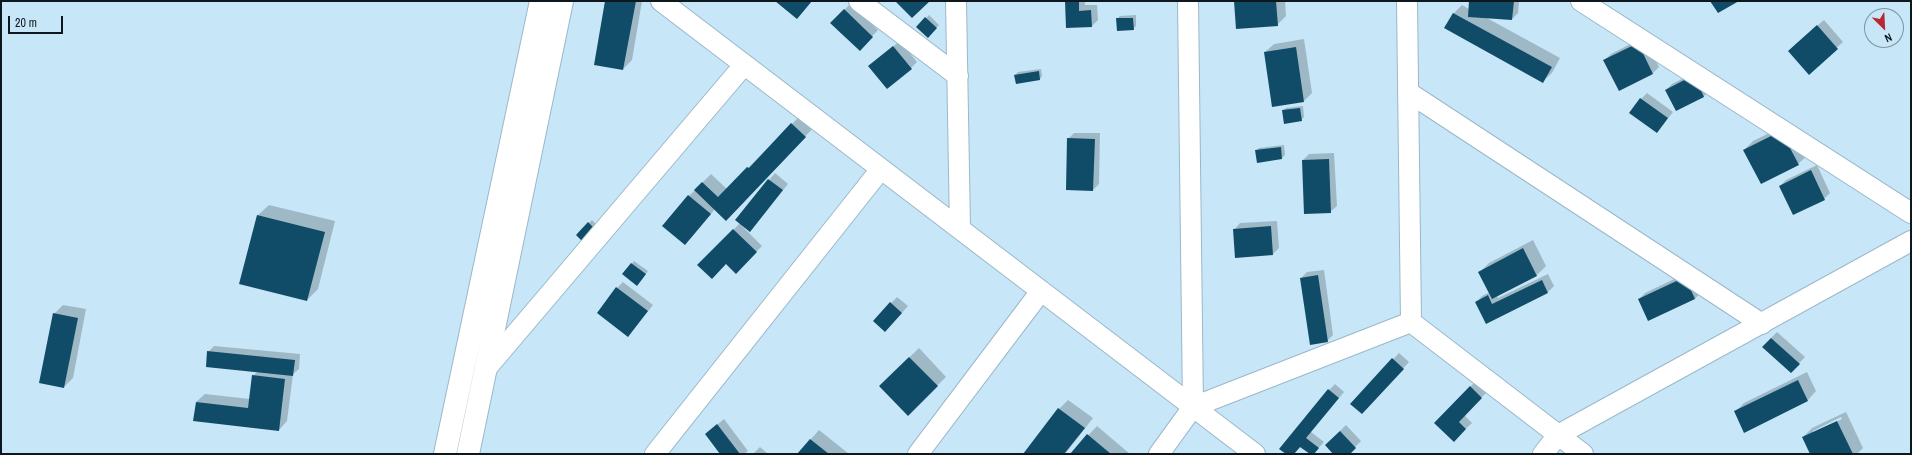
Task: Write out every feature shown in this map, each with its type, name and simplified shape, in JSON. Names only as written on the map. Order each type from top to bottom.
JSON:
[{"type":"street","points":[[445,454],[541,1]]},
{"type":"street","points":[[468,454],[562,1]]},
{"type":"street","points":[[661,1],[1255,454]]},
{"type":"street","points":[[859,1],[958,76]]},
{"type":"street","points":[[956,1],[960,229]]},
{"type":"street","points":[[1188,1],[1193,407]]},
{"type":"street","points":[[1407,1],[1412,322]]},
{"type":"street","points":[[1581,1],[1911,213]]},
{"type":"street","points":[[485,370],[744,64]]},
{"type":"street","points":[[1408,92],[1762,324]]},
{"type":"street","points":[[656,454],[881,169]]},
{"type":"street","points":[[1543,454],[1558,435],[1911,241]]},
{"type":"street","points":[[918,454],[1041,290]]},
{"type":"street","points":[[1159,454],[1193,407],[1412,322]]},
{"type":"street","points":[[1412,322],[1583,454]]},
{"type":"building","points":[[605,1],[636,1],[623,70],[594,65]]},
{"type":"building","points":[[775,1],[812,1],[797,19]]},
{"type":"building","points":[[895,1],[930,1],[912,18]]},
{"type":"building","points":[[1065,1],[1079,1],[1079,11],[1091,10],[1092,27],[1066,28]]},
{"type":"building","points":[[1234,1],[1276,1],[1278,26],[1236,29]]},
{"type":"building","points":[[1469,1],[1514,1],[1512,20],[1468,17]]},
{"type":"building","points":[[1710,1],[1739,1],[1718,13]]},
{"type":"building","points":[[844,9],[873,37],[860,51],[830,23]]},
{"type":"building","points":[[1453,13],[1552,67],[1543,83],[1444,28]]},
{"type":"building","points":[[925,17],[937,28],[928,38],[916,27]]},
{"type":"building","points":[[1116,18],[1133,18],[1134,30],[1117,31]]},
{"type":"building","points":[[1817,25],[1838,49],[1809,75],[1788,51]]},
{"type":"building","points":[[1638,43],[1653,74],[1619,91],[1603,60]]},
{"type":"building","points":[[893,46],[912,69],[887,89],[868,66]]},
{"type":"building","points":[[1296,47],[1304,102],[1272,107],[1264,52]]},
{"type":"building","points":[[1039,71],[1040,80],[1016,84],[1014,75]]},
{"type":"building","points":[[1694,75],[1704,97],[1676,111],[1665,90]]},
{"type":"building","points":[[1640,98],[1668,118],[1657,133],[1629,113]]},
{"type":"building","points":[[1300,108],[1302,121],[1284,124],[1282,110]]},
{"type":"building","points":[[791,123],[806,137],[726,221],[694,190],[702,182],[718,197],[747,167],[749,168]]},
{"type":"building","points":[[1781,131],[1799,165],[1761,184],[1743,150]]},
{"type":"building","points":[[1067,138],[1095,139],[1093,191],[1066,190]]},
{"type":"building","points":[[1281,147],[1282,159],[1257,163],[1255,150]]},
{"type":"building","points":[[1329,159],[1331,213],[1304,214],[1302,160]]},
{"type":"building","points":[[1811,170],[1825,200],[1793,215],[1779,186]]},
{"type":"building","points":[[768,179],[783,190],[750,232],[735,220]]},
{"type":"building","points":[[688,195],[711,214],[685,245],[662,226]]},
{"type":"building","points":[[257,215],[325,232],[307,301],[239,284]]},
{"type":"building","points":[[588,222],[602,236],[590,249],[576,235]]},
{"type":"building","points":[[1271,226],[1273,255],[1235,258],[1233,229]]},
{"type":"building","points":[[733,229],[757,252],[736,274],[726,264],[712,279],[697,265]]},
{"type":"building","points":[[1523,248],[1537,276],[1492,299],[1478,272]]},
{"type":"building","points":[[631,263],[646,274],[637,286],[622,274]]},
{"type":"building","points":[[1318,275],[1328,342],[1310,345],[1300,278]]},
{"type":"building","points":[[1685,277],[1695,299],[1648,321],[1638,299]]},
{"type":"building","points":[[1542,280],[1548,293],[1486,324],[1475,302],[1488,295],[1492,304]]},
{"type":"building","points":[[616,287],[648,311],[628,337],[597,313]]},
{"type":"building","points":[[890,302],[902,313],[885,332],[873,321]]},
{"type":"building","points":[[53,313],[78,318],[64,388],[39,383]]},
{"type":"building","points":[[1771,338],[1800,364],[1791,373],[1762,347]]},
{"type":"building","points":[[207,351],[295,360],[293,376],[206,367]]},
{"type":"building","points":[[909,357],[938,386],[908,416],[879,386]]},
{"type":"building","points":[[1392,358],[1404,369],[1362,414],[1350,404]]},
{"type":"building","points":[[252,375],[285,379],[279,431],[193,421],[196,402],[248,408]]},
{"type":"building","points":[[1798,380],[1808,401],[1744,433],[1734,411]]},
{"type":"building","points":[[1470,386],[1482,398],[1459,422],[1466,429],[1454,442],[1434,423]]},
{"type":"building","points":[[1328,389],[1339,398],[1306,438],[1319,448],[1314,454],[1310,454],[1300,447],[1294,454],[1286,454],[1279,449]]},
{"type":"building","points":[[1058,408],[1085,428],[1064,454],[1023,454]]},
{"type":"building","points":[[1837,421],[1853,454],[1810,454],[1802,437]]},
{"type":"building","points":[[717,424],[740,454],[720,454],[705,434]]},
{"type":"building","points":[[1340,431],[1356,448],[1350,454],[1333,454],[1325,445]]},
{"type":"building","points":[[1087,434],[1111,454],[1070,454]]},
{"type":"building","points":[[810,439],[829,454],[797,454]]}]
